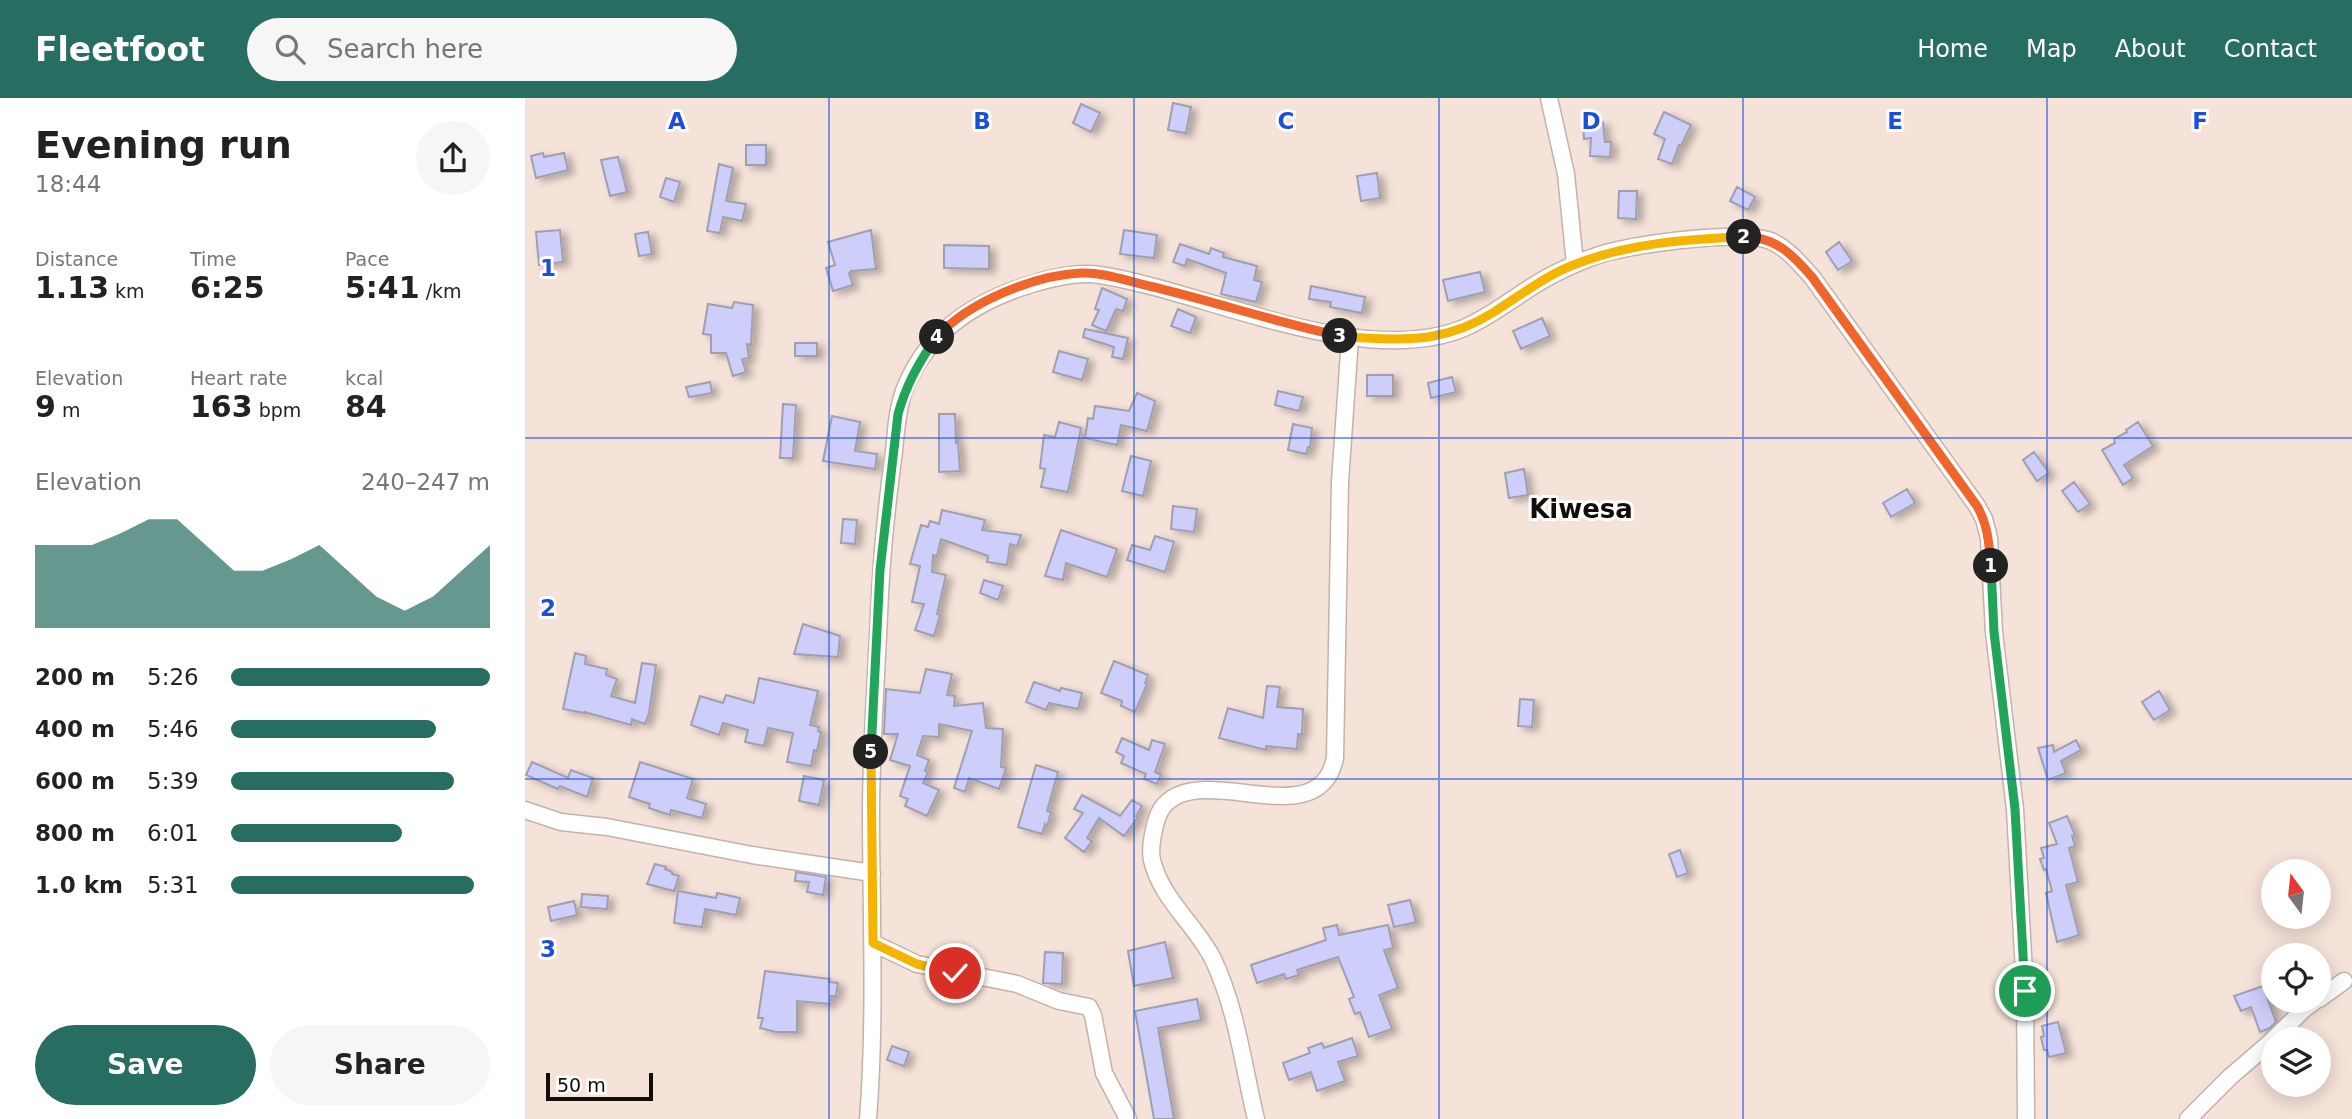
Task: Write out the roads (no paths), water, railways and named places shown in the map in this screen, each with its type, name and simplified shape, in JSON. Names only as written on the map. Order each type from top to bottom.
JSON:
[{"type":"street","points":[[1549,98],[1566,174],[1576,264]]},
{"type":"street","points":[[868,1119],[873,1052],[871,740],[880,570],[898,414],[905,389],[924,354],[940,334],[980,303],[1049,279],[1082,273],[1185,295],[1350,338],[1428,339],[1453,332],[1493,313],[1529,288],[1576,264],[1616,250],[1682,241],[1756,236],[1772,241],[1792,254],[1812,277],[1944,458],[1984,519],[1989,538],[1994,632],[2015,809],[2025,991],[2026,1119]]},
{"type":"street","points":[[1256,1119],[1241,1044],[1218,973],[1208,952],[1170,900],[1157,876],[1151,857],[1152,838],[1162,808],[1186,791],[1205,789],[1260,796],[1286,795],[1306,792],[1324,783],[1332,773],[1335,758],[1340,482],[1350,338]]},
{"type":"street","points":[[525,810],[561,822],[607,827],[752,855],[872,873]]},
{"type":"street","points":[[873,943],[917,964],[1017,984],[1059,1001],[1089,1007],[1093,1015],[1104,1073],[1128,1119]]},
{"type":"street","points":[[2331,990],[2344,981]]},
{"type":"street","points":[[2286,1027],[2300,1013]]},
{"type":"street","points":[[2188,1119],[2261,1050]]},
{"type":"district","name":"Kiwesa","points":[[1581,509]]}]
